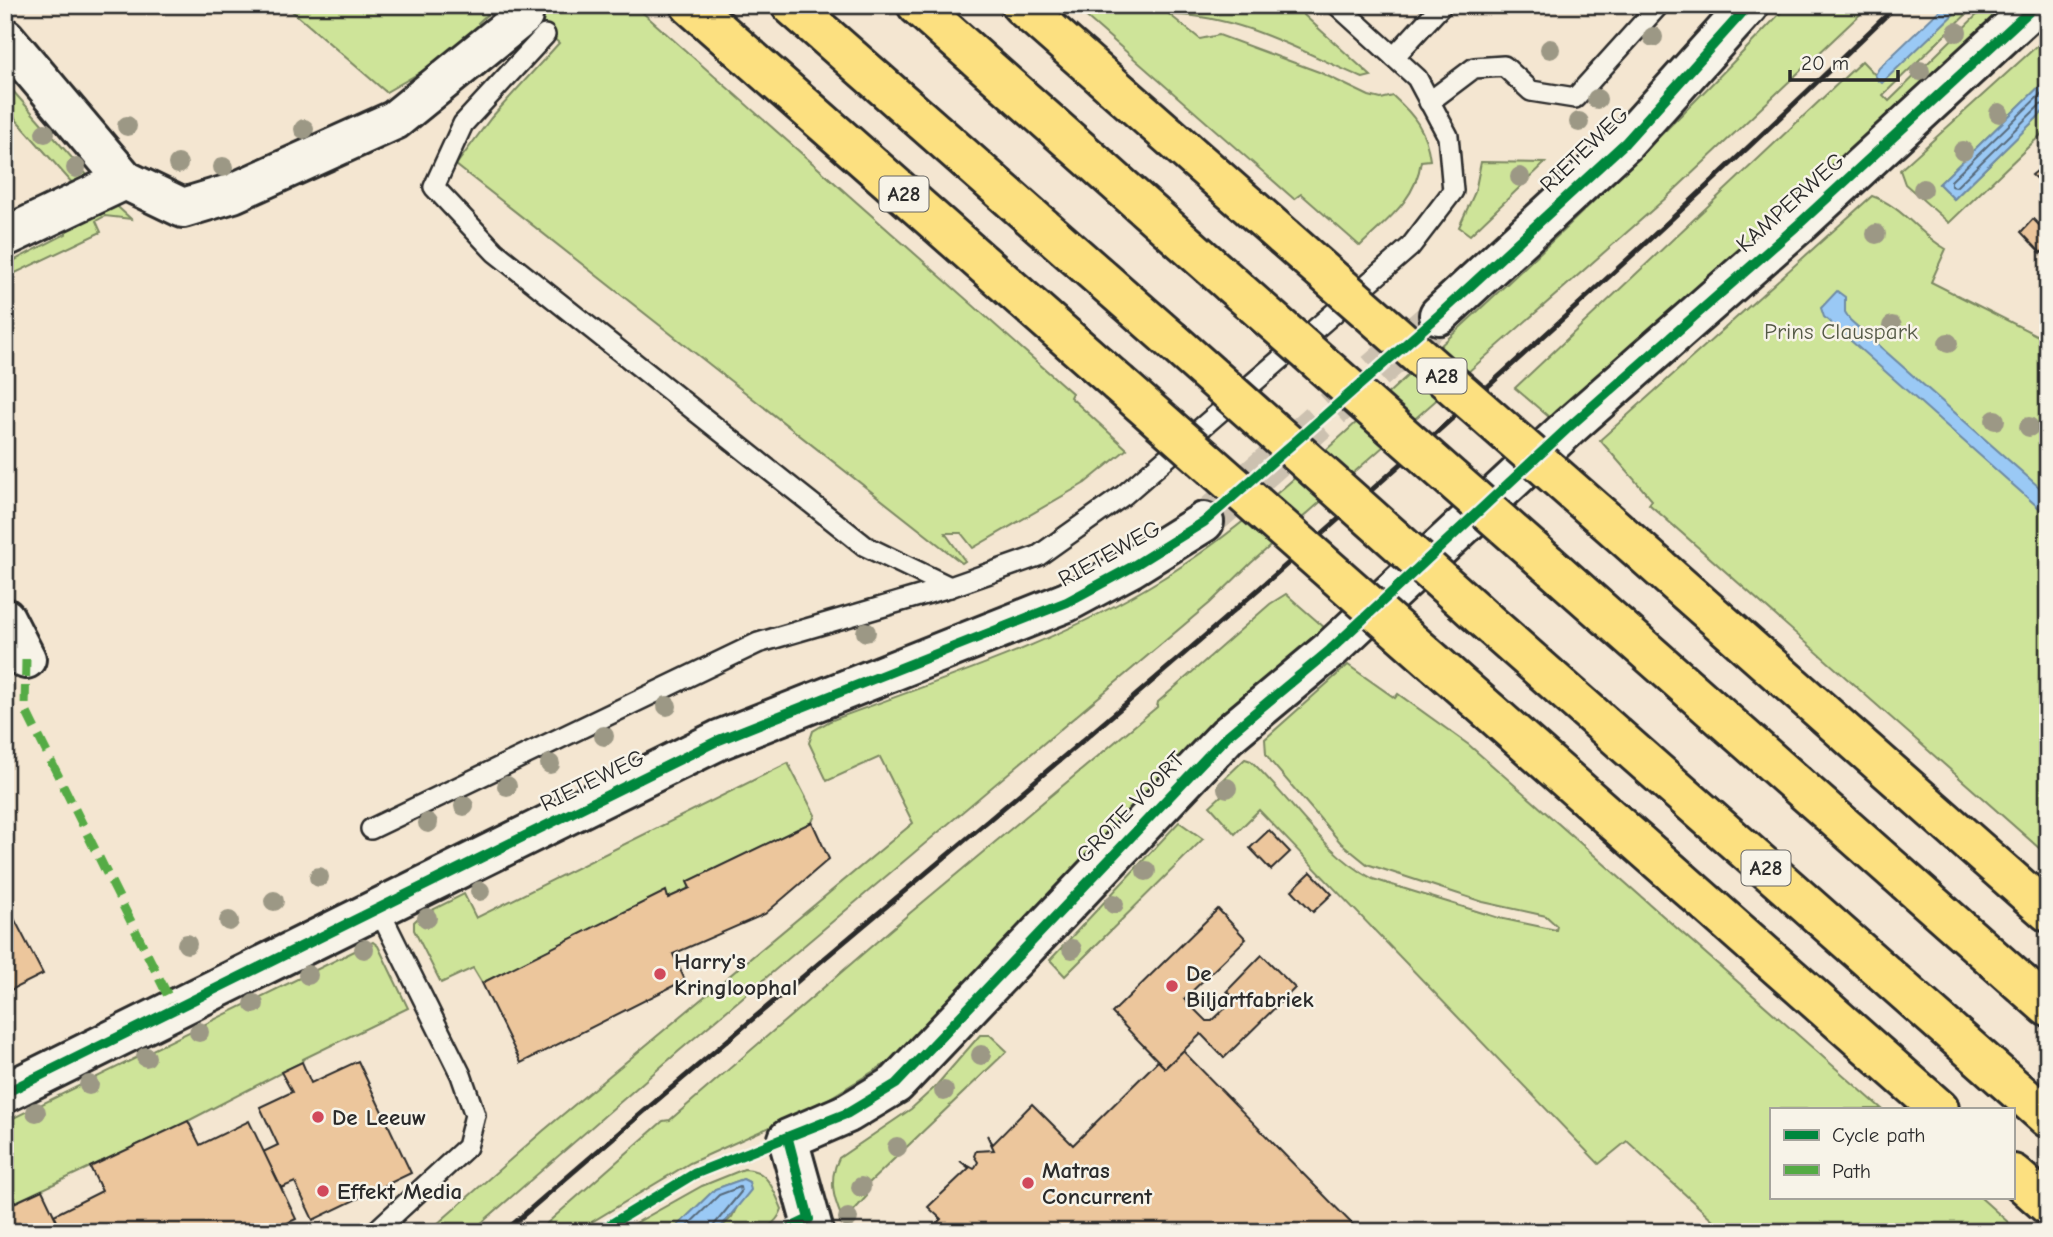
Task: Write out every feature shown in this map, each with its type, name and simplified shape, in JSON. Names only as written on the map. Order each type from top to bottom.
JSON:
[{"type":"highway","name":"A28","points":[[691,5],[1938,1108]]},
{"type":"highway","name":"A28","points":[[792,5],[2048,1118]]},
{"type":"highway","points":[[918,5],[2048,1007]]},
{"type":"highway","name":"A28","points":[[1021,5],[2048,912]]},
{"type":"highway","points":[[2014,1175],[2048,1205]]},
{"type":"street","name":"RIETEWEG","points":[[1439,315],[1625,143],[1749,5]]},
{"type":"street","name":"KAMPERWEG","points":[[1569,427],[1800,223],[2036,5]]},
{"type":"street","points":[[5,38],[125,180],[183,208],[233,193],[395,120],[534,25]]},
{"type":"street","points":[[5,237],[125,180]]},
{"type":"street","name":"GROTE VOORT","points":[[814,1232],[789,1139],[848,1113],[896,1084],[1227,736],[1330,650],[1569,427]]},
{"type":"street","name":"RIETEWEG","points":[[5,1093],[719,740],[1067,602],[1204,523]]},
{"type":"street","points":[[5,618],[26,659]]},
{"type":"lane","points":[[371,829],[758,643],[950,587],[1038,556],[1124,495],[1410,247],[1453,191],[1448,136],[1417,78],[1337,5]]},
{"type":"lane","points":[[1394,57],[1442,5]]},
{"type":"lane","points":[[1429,102],[1474,68],[1504,66],[1531,91],[1576,98],[1659,5]]},
{"type":"lane","points":[[534,25],[463,124],[434,187],[495,252],[865,546],[950,587]]},
{"type":"lane","points":[[375,1232],[467,1147],[475,1115],[461,1075],[379,910]]},
{"type":"green space","points":[[285,5],[497,5],[449,56],[386,92]]},
{"type":"green space","points":[[517,5],[634,5],[1072,393],[1070,397],[1127,449],[1085,483],[973,548],[961,533],[945,533],[965,561],[962,563],[456,165],[491,118],[559,43]]},
{"type":"green space","points":[[1073,5],[1293,5],[1371,76],[1363,78],[1245,27],[1195,16],[1170,15],[1200,39],[1219,35],[1319,72],[1369,96],[1381,99],[1393,96],[1418,124],[1426,140],[1430,160],[1421,161],[1418,175],[1407,198],[1360,246],[1301,194],[1294,199]]},
{"type":"green space","points":[[1788,5],[1870,5],[1667,197],[1251,563],[1210,603],[679,1051],[471,1232],[428,1232],[543,1131],[913,823],[880,757],[827,781],[809,743],[813,731],[830,721],[957,675],[1081,623],[1160,580],[1225,535],[1316,459],[1503,288],[1647,149]]},
{"type":"green space","points":[[1963,5],[1976,5],[1883,95],[1889,101],[1987,5],[2021,5],[1556,423],[1515,388],[1862,61],[1882,82]]},
{"type":"green space","points":[[2048,36],[2048,78],[1939,184],[1954,199],[2048,107],[2048,128],[1949,223],[1905,184],[1900,170]]},
{"type":"green space","points":[[5,82],[88,176],[73,184],[5,107]]},
{"type":"green space","points":[[1481,162],[1545,163],[1470,235],[1459,227],[1475,192]]},
{"type":"green space","name":"Prins Clauspark","points":[[1872,196],[1892,206],[1946,249],[1931,282],[2048,341],[2048,856],[1649,504],[1652,500],[1600,440]]},
{"type":"green space","points":[[109,199],[131,219],[105,216],[96,221],[101,232],[5,278],[5,265],[66,234],[66,220]]},
{"type":"green space","points":[[1286,594],[1325,628],[1167,773],[903,1053],[817,1106],[690,1163],[575,1232],[537,1232],[663,1121],[670,1120],[910,913],[1157,707],[1158,702],[1270,604]]},
{"type":"green space","points":[[1348,665],[1395,698],[1398,694],[1469,745],[1881,1108],[1770,1108],[1770,1198],[1981,1198],[2019,1232],[1726,1232],[1627,1141],[1599,1164],[1259,810],[1235,834],[1210,806],[1221,796],[1218,785],[1245,759],[1251,761],[1338,855],[1373,879],[1499,918],[1556,930],[1557,926],[1546,916],[1483,902],[1367,864],[1341,843],[1272,763],[1266,754],[1265,739]]},
{"type":"green space","points":[[788,763],[815,815],[812,822],[688,882],[690,888],[668,898],[665,892],[482,983],[473,968],[441,983],[414,930],[414,922],[420,916],[464,894],[476,918]]},
{"type":"green space","points":[[1179,822],[1203,839],[1065,976],[1050,960]]},
{"type":"green space","points":[[373,942],[378,946],[408,1008],[303,1059],[302,1062],[188,1121],[5,1207],[5,1122]]},
{"type":"green space","points":[[980,1035],[990,1035],[1007,1051],[867,1185],[867,1196],[848,1217],[847,1229],[834,1194],[833,1176],[839,1158],[911,1109],[934,1088]]},
{"type":"green space","points":[[744,1169],[759,1173],[769,1182],[782,1209],[777,1218],[764,1229],[717,1232],[732,1217],[749,1182],[743,1179],[715,1189],[671,1232],[620,1232],[702,1186]]},
{"type":"water","points":[[1945,5],[1963,5],[1882,83],[1878,80],[1875,75],[1879,68]]},
{"type":"water","points":[[2048,78],[2048,107],[1954,199],[1939,184]]},
{"type":"water","points":[[1837,291],[1845,297],[1845,312],[1850,320],[2048,495],[2048,516],[1824,317],[1821,308]]},
{"type":"water","points":[[743,1179],[749,1182],[751,1190],[717,1232],[671,1232],[715,1189]]},
{"type":"building","points":[[2048,162],[2048,189],[2032,175]]},
{"type":"building","points":[[2033,219],[2048,234],[2048,246],[2041,253],[2021,232]]},
{"type":"building","points":[[812,822],[829,859],[765,914],[673,954],[685,980],[521,1063],[482,983],[666,891],[668,898],[690,888],[687,882]]},
{"type":"building","points":[[1269,830],[1290,852],[1271,870],[1250,848]]},
{"type":"building","points":[[1311,872],[1332,894],[1313,912],[1292,890]]},
{"type":"building","points":[[5,901],[43,974],[5,993]]},
{"type":"building","points":[[1218,909],[1246,939],[1184,999],[1206,1021],[1212,1021],[1235,999],[1227,991],[1262,955],[1295,988],[1224,1058],[1201,1034],[1165,1068],[1112,1013]]},
{"type":"building","points":[[1183,1051],[1360,1232],[928,1232],[941,1219],[928,1207],[969,1168],[960,1161],[974,1169],[978,1162],[974,1156],[976,1151],[994,1150],[987,1135],[993,1144],[1032,1104],[1073,1145],[1158,1061],[1165,1068]]},
{"type":"building","points":[[358,1061],[411,1173],[313,1220],[295,1182],[281,1188],[263,1152],[278,1145],[260,1107],[292,1092],[281,1072],[302,1062],[311,1083]]},
{"type":"building","points":[[188,1121],[200,1145],[249,1121],[296,1219],[268,1232],[62,1232],[54,1215],[102,1191],[90,1167]]},
{"type":"building","points":[[42,1190],[62,1232],[5,1232],[5,1207]]},
{"type":"tunnel","points":[[1204,522],[1439,315]]},
{"type":"railway","points":[[504,1232],[1080,743],[1392,472],[1698,195],[1897,5]]},
{"type":"marked path","points":[[26,659],[25,709],[175,1010]]},
{"type":"cycle path","points":[[5,1093],[719,740],[1067,602],[1130,568],[1204,522],[1439,315],[1625,143],[1749,5]]},
{"type":"cycle path","points":[[598,1232],[694,1174],[848,1113],[896,1084],[1227,736],[1330,650],[1569,427],[1800,223],[2036,5]]},
{"type":"cycle path","points":[[782,1232],[809,1219],[788,1139]]},
{"type":"place","name":"Harry's Kringloophal","points":[[660,974]]},
{"type":"place","name":"De Biljartfabriek","points":[[1172,986]]},
{"type":"place","name":"De Leeuw","points":[[318,1117]]},
{"type":"place","name":"Matras Concurrent","points":[[1028,1183]]},
{"type":"place","name":"Effekt Media","points":[[323,1191]]}]
